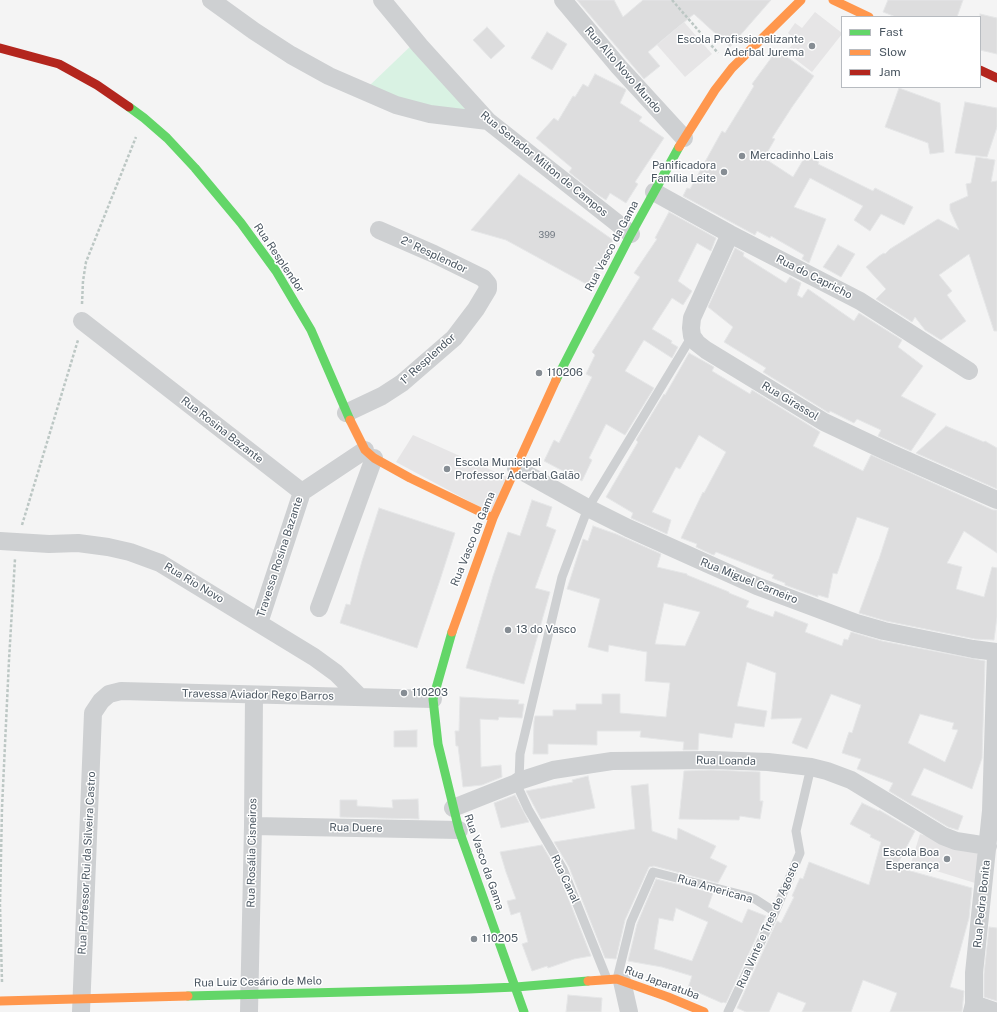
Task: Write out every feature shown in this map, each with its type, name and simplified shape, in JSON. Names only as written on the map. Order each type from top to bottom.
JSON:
[{"type":"street","points":[[211,0],[285,51],[329,76],[396,105],[430,114],[488,121]]},
{"type":"street","name":"Rua Senador Milton de Campos","points":[[382,0],[420,46],[488,121],[631,234]]},
{"type":"street","name":"Rua Alto Novo Mundo","points":[[563,0],[619,67],[684,138]]},
{"type":"street","name":"Rua Vasco da Gama","points":[[524,1012],[459,830],[438,744],[433,699],[454,627],[493,518],[549,394],[631,234],[684,138],[715,90],[732,68],[801,0]]},
{"type":"street","points":[[833,0],[867,16]]},
{"type":"street","name":"Rua Resplendor","points":[[0,48],[59,64],[97,85],[144,118],[167,138],[195,168],[241,223],[276,271],[311,330],[346,413],[370,454]]},
{"type":"street","points":[[981,70],[997,78]]},
{"type":"street","name":"Rua do Capricho","points":[[654,192],[730,234],[860,301],[969,371]]},
{"type":"street","name":"2ª Resplendor","points":[[379,230],[483,278],[488,284]]},
{"type":"street","points":[[692,336],[692,318],[730,234]]},
{"type":"street","name":"1ª Resplendor","points":[[346,413],[382,396],[402,383],[454,338],[486,295],[488,284]]},
{"type":"street","name":"Rua Rosina Bazante","points":[[82,321],[302,492]]},
{"type":"street","name":"Rua Girassol","points":[[692,336],[697,343],[706,350],[824,422],[997,500]]},
{"type":"street","points":[[302,492],[370,454]]},
{"type":"street","points":[[370,454],[410,478],[493,518]]},
{"type":"street","points":[[319,608],[370,454]]},
{"type":"street","name":"Rua Miguel Carneiro","points":[[516,468],[588,508],[628,528],[732,575],[856,623],[884,631],[996,652]]},
{"type":"street","name":"Travessa Rosina Bazante","points":[[259,623],[302,492]]},
{"type":"street","name":"Rua Rio Novo","points":[[0,541],[49,544],[78,543],[108,547],[130,552],[160,563],[314,657],[336,673],[360,697]]},
{"type":"street","name":"Rua Pedra Bonita","points":[[973,1008],[974,973],[988,846],[996,652]]},
{"type":"street","name":"Travessa Aviador Rego Barros","points":[[93,713],[101,701],[109,694],[120,691],[433,699]]},
{"type":"street","name":"Rua Rosália Cisneiros","points":[[249,1012],[254,695]]},
{"type":"street","name":"Rua Professor Rui da Silveira Castro","points":[[81,1006],[93,713]]},
{"type":"street","name":"Rua Loanda","points":[[453,808],[517,782],[553,770],[612,761],[712,760],[768,762],[811,767],[850,780],[943,836],[956,841],[988,846]]},
{"type":"street","name":"Rua Duere","points":[[253,826],[459,830]]},
{"type":"street","points":[[616,980],[629,1012]]},
{"type":"street","name":"Rua Japaratuba","points":[[516,988],[616,980],[668,997],[704,1012]]},
{"type":"street","name":"Rua Luiz Cesário de Melo","points":[[0,1001],[81,1006],[249,994],[516,988]]},
{"type":"street","points":[[973,1008],[997,1012]]},
{"type":"lane","points":[[517,782],[520,754],[562,577],[588,508],[692,336]]},
{"type":"lane","name":"Rua Vinte e Tres de Agosto","points":[[728,1012],[775,912],[800,853],[796,831],[811,767]]},
{"type":"lane","name":"Rua Canal","points":[[517,782],[528,809],[563,869],[616,980]]},
{"type":"lane","name":"Rua Americana","points":[[616,980],[631,922],[653,872],[747,896],[775,912]]},
{"type":"path","points":[[672,0],[698,32],[732,68]]},
{"type":"shaded area","name":"Escola Profissionalizante Aderbal Jurema","points":[[815,12],[841,32],[841,35],[812,72],[786,52],[796,40],[788,33],[795,23],[802,28]]},
{"type":"shaded area","points":[[684,22],[712,54],[685,77],[657,45]]},
{"type":"shaded area","name":"Escola Municipal Professor Aderbal Galão","points":[[413,435],[509,478],[491,513],[396,462]]},
{"type":"shaded area","name":"Escola Boa Esperança","points":[[920,834],[984,854],[975,883],[911,863]]},
{"type":"green space","points":[[416,41],[483,115],[430,114],[369,86]]},
{"type":"building","points":[[577,0],[614,0],[623,17],[643,0],[771,0],[730,47],[694,14],[648,52],[660,66],[644,79]]},
{"type":"building","points":[[888,0],[963,0],[957,16],[893,16],[883,12]]},
{"type":"building","points":[[980,14],[997,18],[997,54],[981,50]]},
{"type":"building","points":[[487,27],[505,46],[491,59],[473,40]]},
{"type":"building","points":[[547,32],[567,44],[552,70],[531,58]]},
{"type":"building","points":[[777,50],[814,76],[772,138],[775,139],[764,158],[793,177],[806,155],[819,162],[818,164],[873,191],[875,188],[913,207],[904,225],[881,214],[870,231],[854,220],[863,206],[810,178],[794,207],[826,219],[809,263],[802,259],[804,255],[771,236],[770,238],[757,231],[755,235],[683,196],[687,188],[690,189],[722,131],[725,133],[754,86],[752,84]]},
{"type":"building","points":[[595,74],[625,89],[626,90],[620,103],[642,117],[639,121],[664,138],[635,182],[638,184],[626,203],[610,193],[606,200],[595,193],[569,172],[572,168],[536,138],[554,118],[558,121],[573,96],[575,97],[583,84],[588,87]]},
{"type":"building","points":[[899,88],[940,103],[944,152],[930,154],[928,143],[885,127]]},
{"type":"building","points":[[965,102],[997,108],[997,127],[987,157],[955,153]]},
{"type":"building","points":[[976,157],[995,160],[991,182],[997,181],[997,331],[994,331],[969,254],[939,275],[952,291],[947,295],[966,321],[941,340],[925,330],[915,317],[912,322],[876,299],[886,289],[866,267],[879,256],[884,253],[885,254],[890,249],[938,219],[959,230],[950,210],[950,204],[968,196],[966,184],[971,183]]},
{"type":"building","points":[[519,174],[613,240],[590,286],[506,240],[471,230]]},
{"type":"building","points":[[669,212],[716,238],[711,251],[697,243],[678,281],[692,291],[683,305],[672,298],[652,329],[672,341],[671,343],[678,347],[672,358],[644,340],[625,371],[654,388],[625,435],[606,424],[589,458],[592,460],[582,481],[544,461],[554,440],[559,443],[592,377],[586,374],[595,355],[592,352],[640,277],[634,273],[657,239],[655,238]]},
{"type":"building","points":[[838,245],[855,254],[841,277],[823,267]]},
{"type":"building","points":[[735,248],[744,253],[743,256],[786,283],[790,277],[801,283],[797,295],[802,298],[808,289],[854,321],[859,313],[902,340],[898,347],[923,366],[901,396],[936,414],[911,451],[878,436],[881,430],[857,419],[854,423],[830,411],[829,413],[763,372],[766,368],[724,342],[733,327],[708,307]]},
{"type":"building","points":[[689,353],[714,367],[712,371],[750,394],[752,390],[820,432],[813,446],[863,471],[871,455],[993,510],[997,510],[997,553],[964,531],[947,563],[962,567],[956,589],[984,597],[992,567],[997,568],[997,617],[994,640],[975,639],[886,621],[859,613],[889,528],[857,517],[837,574],[833,573],[828,598],[818,595],[818,597],[785,585],[785,583],[772,578],[774,575],[716,552],[714,555],[711,554],[696,547],[697,544],[681,538],[703,492],[704,493],[726,452],[699,435],[680,469],[676,467],[652,512],[671,520],[667,534],[631,518],[633,513],[606,497],[638,442],[636,440],[664,394],[665,395]]},
{"type":"building","points":[[946,426],[984,442],[985,441],[997,448],[997,489],[916,453]]},
{"type":"building","name":"13 do Vasco","points":[[532,500],[552,507],[546,526],[556,530],[535,588],[550,592],[524,684],[466,668],[493,576],[508,532],[520,536]]},
{"type":"building","points":[[379,508],[455,533],[417,648],[340,623],[346,604],[350,605]]},
{"type":"building","points":[[593,526],[616,534],[661,554],[657,567],[687,574],[729,592],[749,601],[746,607],[773,617],[775,611],[808,624],[805,632],[842,646],[844,639],[848,640],[851,632],[882,641],[985,661],[982,758],[972,789],[924,768],[911,795],[963,816],[958,830],[948,827],[889,791],[893,783],[857,769],[861,759],[842,753],[849,732],[852,733],[861,705],[831,694],[807,749],[792,743],[802,718],[771,719],[776,673],[747,662],[737,706],[767,711],[764,727],[735,723],[732,738],[699,733],[698,750],[683,750],[684,742],[640,737],[641,731],[597,731],[597,745],[548,744],[548,754],[533,754],[535,716],[553,716],[553,710],[576,710],[576,704],[602,704],[602,694],[620,694],[620,713],[666,717],[670,683],[645,681],[647,652],[609,645],[608,652],[588,647],[600,599],[567,589],[583,539],[588,541]],"holes":[[[664,603],[700,612],[685,646],[655,644]],[[920,714],[954,723],[952,729],[958,730],[945,762],[908,743]]]},
{"type":"building","points":[[460,697],[519,700],[518,704],[524,704],[522,718],[499,717],[498,720],[480,719],[481,767],[501,765],[502,777],[482,785],[463,787],[455,731],[459,731]]},
{"type":"building","points":[[417,730],[417,747],[394,747],[394,731]]},
{"type":"building","points":[[712,770],[760,772],[760,801],[763,801],[760,819],[740,816],[739,820],[679,819],[684,771]]},
{"type":"building","points":[[588,776],[595,808],[541,819],[526,791],[573,782],[572,780]]},
{"type":"building","points":[[648,784],[652,831],[677,840],[678,828],[716,846],[710,858],[727,866],[718,883],[654,866],[649,867],[625,920],[616,959],[605,958],[569,867],[554,842],[635,829],[631,786]]},
{"type":"building","points":[[515,795],[529,822],[501,828],[494,803]]},
{"type":"building","points":[[418,799],[419,819],[340,817],[340,800],[357,800],[357,806],[393,808],[392,800]]},
{"type":"building","points":[[862,803],[879,810],[915,831],[896,867],[972,888],[969,918],[950,987],[964,991],[962,1012],[890,1012],[897,993],[863,980],[851,1012],[802,1012],[806,1003],[778,992],[769,1012],[746,1012],[737,1008],[777,921],[781,923],[794,897],[792,896],[800,878],[803,879],[809,862],[869,885],[881,842],[850,824]]},
{"type":"building","points":[[542,845],[558,872],[591,956],[574,959],[548,968],[547,966],[532,971],[522,944],[528,942],[520,912],[511,915],[507,901],[516,899],[500,852]]},
{"type":"building","points":[[656,879],[713,893],[708,907],[742,923],[748,909],[766,916],[726,1003],[722,1003],[688,988],[692,976],[662,967],[628,961],[637,924]],"holes":[[[676,908],[708,922],[692,961],[654,949],[659,918],[673,921]]]},
{"type":"building","points":[[989,927],[997,928],[997,1001],[984,997],[984,974]]},
{"type":"building","points":[[568,995],[602,998],[601,1012],[566,1012]]},
{"type":"traffic: fast","points":[[129,107],[167,138],[195,168],[241,223],[276,271],[311,330],[350,420]]},
{"type":"traffic: fast","points":[[556,380],[631,234],[679,147]]},
{"type":"traffic: fast","points":[[452,632],[433,699],[438,744],[459,830],[524,1012]]},
{"type":"traffic: fast","points":[[188,996],[469,989],[588,981]]},
{"type":"traffic: slow","points":[[679,147],[715,90],[732,68],[801,0]]},
{"type":"traffic: slow","points":[[833,0],[867,16]]},
{"type":"traffic: slow","points":[[452,632],[493,518],[556,380]]},
{"type":"traffic: slow","points":[[350,420],[365,450],[374,458],[410,478],[493,518]]},
{"type":"traffic: slow","points":[[588,981],[617,979],[668,997],[704,1012]]},
{"type":"traffic: slow","points":[[0,1001],[188,996]]},
{"type":"traffic: jam","points":[[0,48],[59,64],[97,85],[129,107]]},
{"type":"traffic: jam","points":[[981,70],[997,78]]},
{"type":"place","name":"Escola Profissionalizante Aderbal Jurema","points":[[812,46]]},
{"type":"place","name":"Mercadinho Lais","points":[[742,156]]},
{"type":"place","name":"Panificadora Família Leite","points":[[724,172]]},
{"type":"place","name":"110206","points":[[539,373]]},
{"type":"place","name":"Escola Municipal Professor Aderbal Galão","points":[[447,469]]},
{"type":"place","name":"13 do Vasco","points":[[508,630]]},
{"type":"place","name":"110203","points":[[404,693]]},
{"type":"place","name":"Escola Boa Esperança","points":[[947,859]]},
{"type":"place","name":"110205","points":[[474,939]]}]
